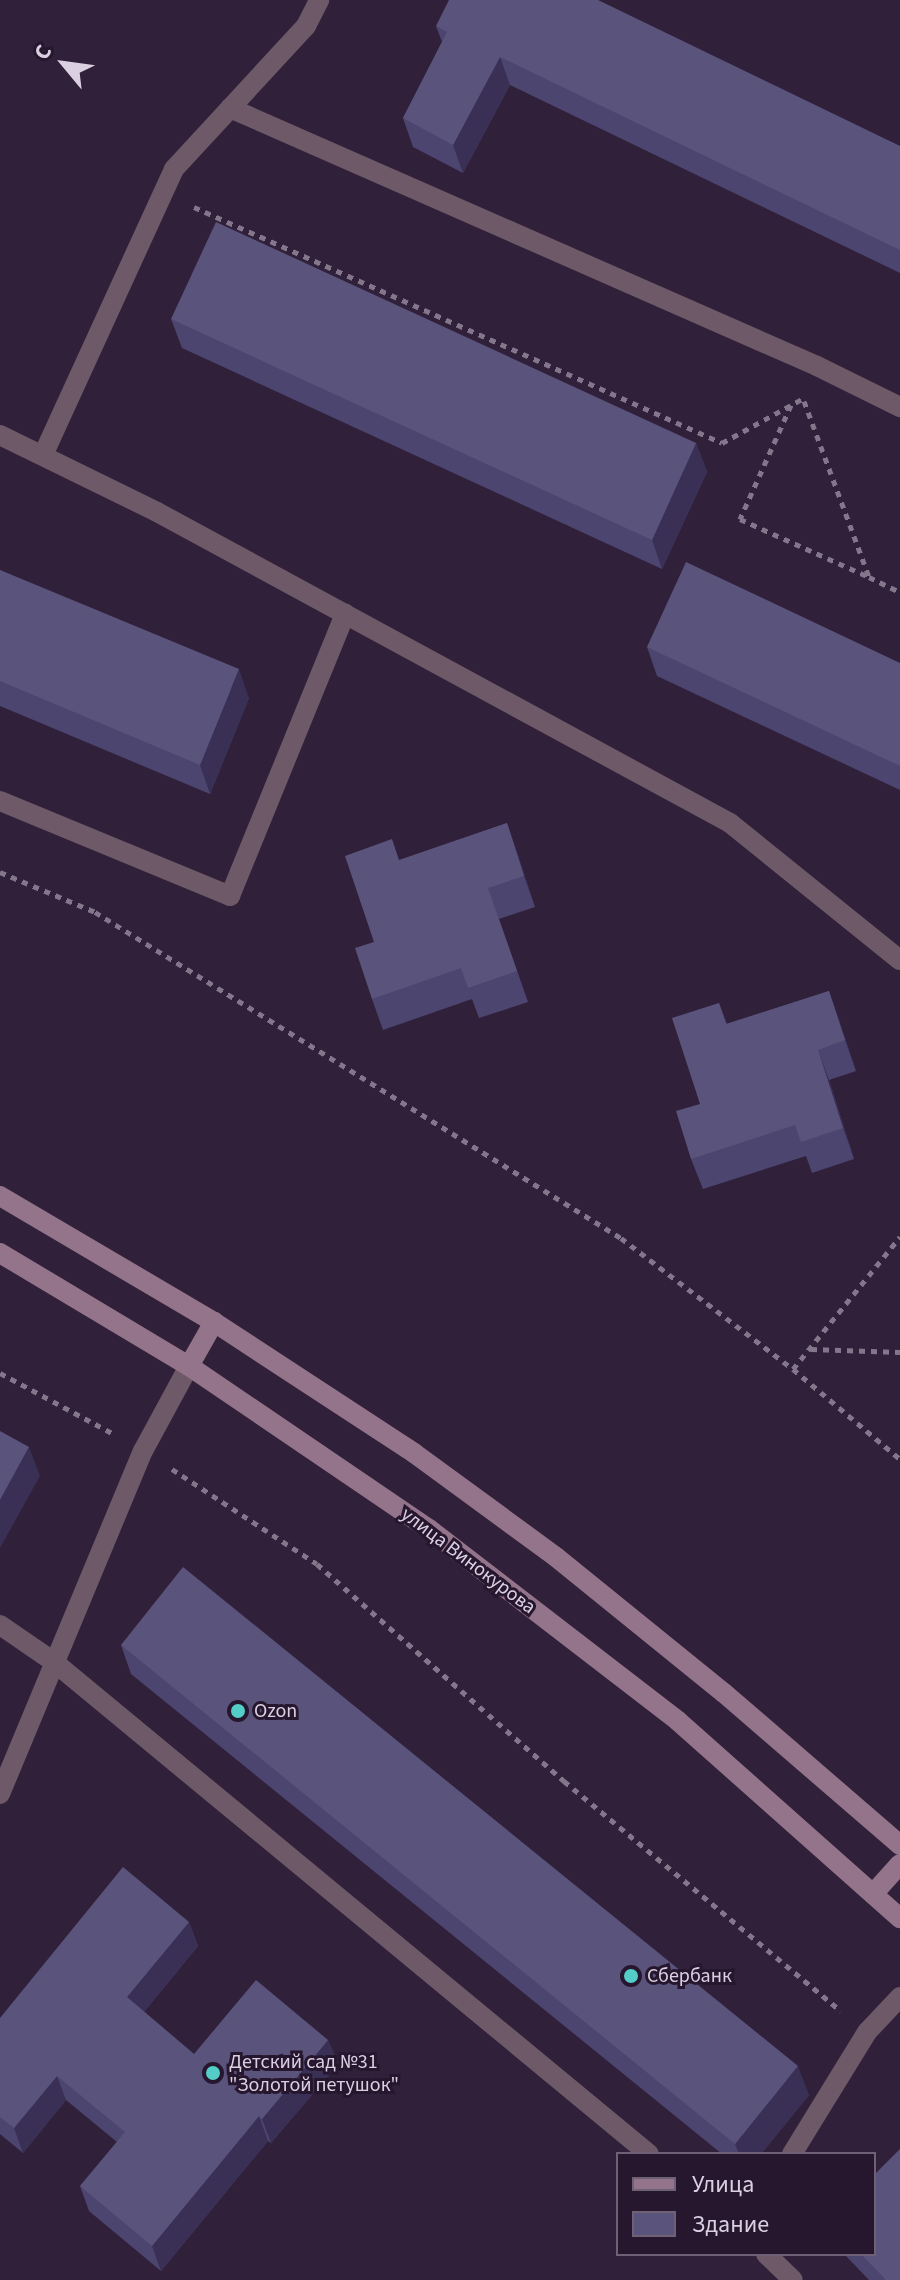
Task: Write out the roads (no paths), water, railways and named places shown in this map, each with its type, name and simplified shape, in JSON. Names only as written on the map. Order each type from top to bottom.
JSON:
[{"type":"main road","points":[[0,1196],[214,1322],[414,1453],[556,1557],[724,1693],[900,1845]]},
{"type":"main road","name":"улица Винокурова","points":[[0,1253],[189,1366],[429,1529],[678,1721],[900,1918]]},
{"type":"main road","points":[[189,1366],[214,1322]]},
{"type":"main road","points":[[873,1894],[900,1864]]},
{"type":"lane","points":[[44,453],[174,169],[306,26],[319,0]]},
{"type":"lane","points":[[230,108],[817,366],[900,407]]},
{"type":"lane","points":[[0,435],[44,453],[730,823],[900,960]]},
{"type":"lane","points":[[0,801],[230,896],[345,614]]},
{"type":"lane","points":[[0,1794],[143,1451],[189,1366]]},
{"type":"lane","points":[[0,1625],[54,1662],[647,2152]]},
{"type":"lane","points":[[793,2152],[867,2032],[900,1997]]},
{"type":"lane","points":[[768,2256],[793,2280]]},
{"type":"place","name":"Ozon","points":[[238,1711]]},
{"type":"place","name":"Сбербанк","points":[[631,1976]]},
{"type":"place","name":"Детский сад №31 \"Золотой петушок\"","points":[[213,2073]]}]
